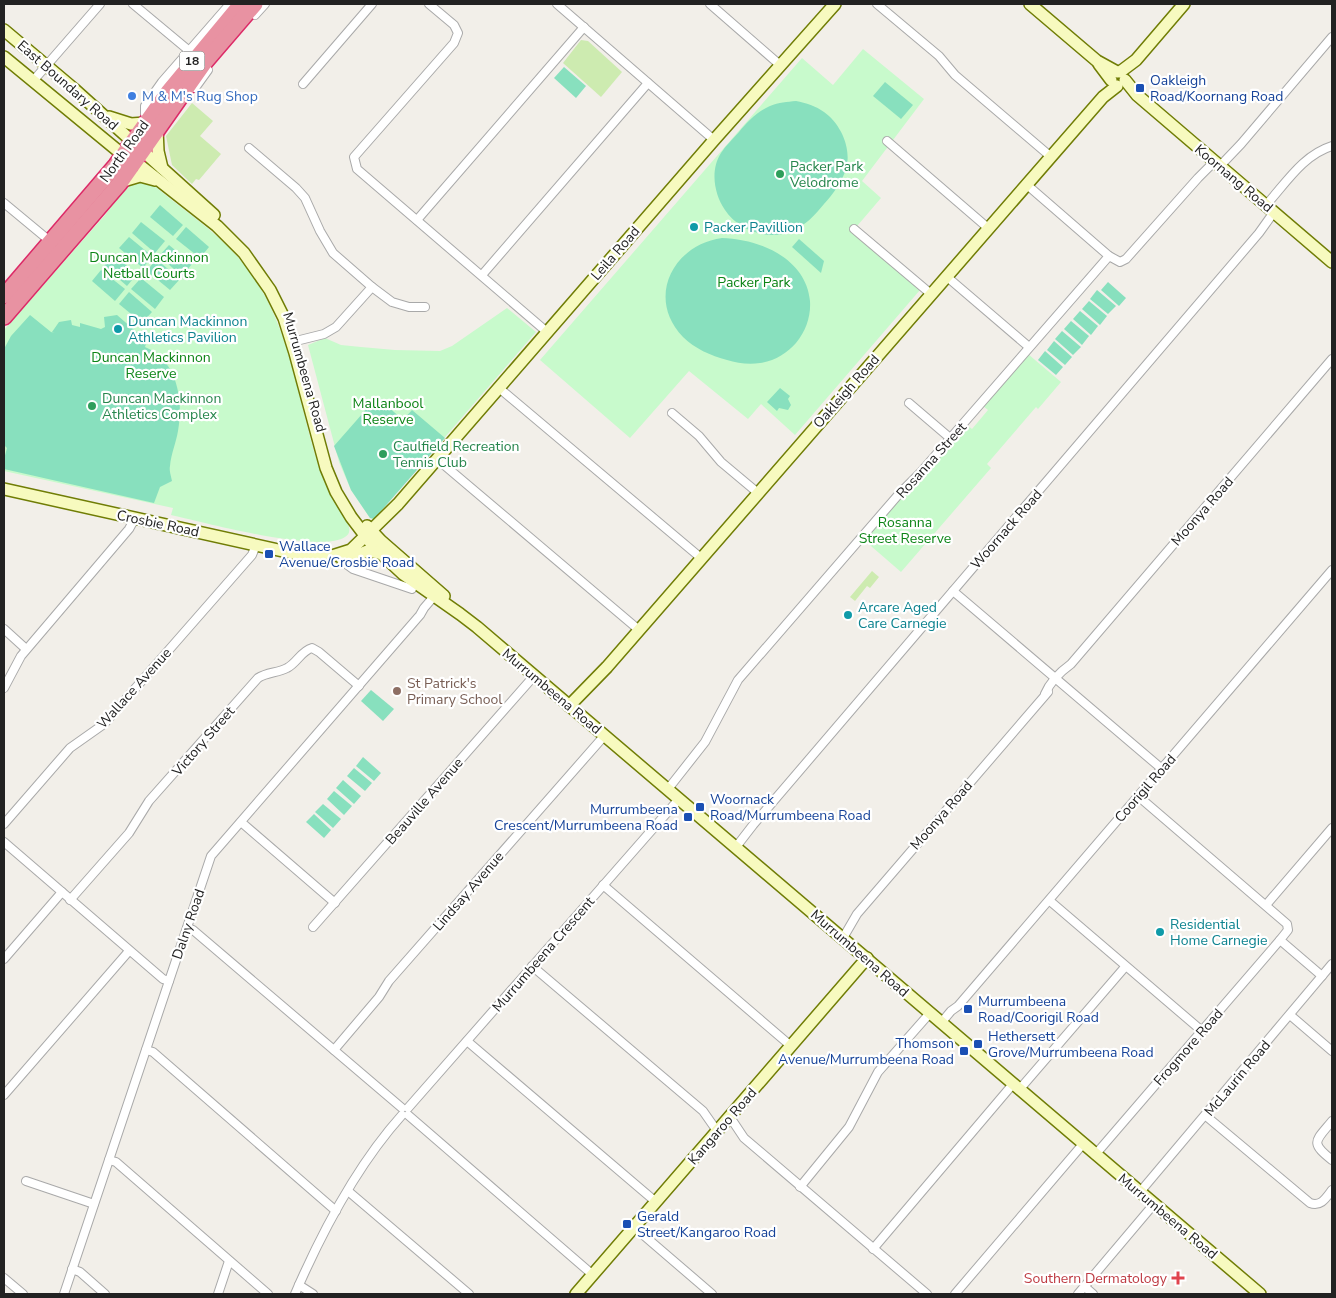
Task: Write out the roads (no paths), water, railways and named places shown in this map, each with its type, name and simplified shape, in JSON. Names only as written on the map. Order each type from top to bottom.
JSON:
[{"type":"highway","name":"North Road","points":[[4,317],[120,183],[133,152],[192,53],[241,4]]},
{"type":"highway","name":"North Road","points":[[150,124],[181,96],[255,4]]},
{"type":"highway","name":"North Road","points":[[4,296],[133,152]]},
{"type":"street","points":[[33,81],[100,4]]},
{"type":"street","points":[[133,4],[192,53],[230,4]]},
{"type":"street","points":[[202,72],[265,4]]},
{"type":"street","points":[[303,84],[372,4]]},
{"type":"street","points":[[429,4],[454,25],[458,32],[454,43],[354,157],[356,169],[547,332]]},
{"type":"street","points":[[557,4],[714,140]]},
{"type":"street","points":[[710,4],[780,65]]},
{"type":"street","name":"Leila Road","points":[[341,557],[370,536],[390,518],[398,504],[834,4]]},
{"type":"street","points":[[877,4],[938,56],[955,75],[1050,156]]},
{"type":"street","name":"Koornang Road","points":[[1030,4],[1332,262]]},
{"type":"street","name":"Oakleigh Road","points":[[572,707],[1184,4]]},
{"type":"street","points":[[417,220],[584,27]]},
{"type":"street","name":"East Boundary Road","points":[[4,30],[103,115],[133,152]]},
{"type":"street","points":[[1026,184],[1109,256],[1120,262],[1126,259],[1198,178],[1241,144],[1332,37]]},
{"type":"street","name":"East Boundary Road","points":[[4,57],[33,81],[133,152]]},
{"type":"street","points":[[482,275],[648,83]]},
{"type":"street","points":[[103,115],[126,123],[150,124],[162,168]]},
{"type":"street","points":[[887,141],[988,228]]},
{"type":"street","name":"Woornack Road","points":[[734,846],[1259,233],[1308,158],[1318,151],[1332,146]]},
{"type":"street","points":[[249,148],[305,198],[320,231],[334,253],[392,302],[409,307],[425,307]]},
{"type":"street","name":"Murrumbeena Road","points":[[133,152],[162,168],[229,227],[254,254],[268,274],[282,298],[336,475],[348,499],[380,553],[411,580],[438,595]]},
{"type":"street","name":"Murrumbeena Road","points":[[133,152],[159,181],[217,226],[244,253],[273,296],[295,341],[326,468],[336,492],[358,527],[572,707],[1260,1294]]},
{"type":"street","points":[[120,183],[140,176],[159,181]]},
{"type":"street","points":[[4,203],[51,242]]},
{"type":"street","points":[[854,229],[930,294]]},
{"type":"street","name":"Rosanna Street","points":[[666,788],[705,742],[738,680],[1109,256]]},
{"type":"street","points":[[946,276],[1029,347]]},
{"type":"street","points":[[295,341],[324,334],[336,327],[372,287]]},
{"type":"street","name":"Moonya Road","points":[[839,935],[1045,694],[1048,687],[1071,664],[1332,359]]},
{"type":"street","points":[[499,388],[701,558]]},
{"type":"street","points":[[909,403],[950,438]]},
{"type":"street","points":[[672,413],[699,436],[721,462],[758,493]]},
{"type":"street","points":[[437,459],[638,630]]},
{"type":"street","name":"Crosbie Road","points":[[4,489],[313,557],[341,557]]},
{"type":"street","points":[[4,688],[26,648],[129,530],[135,518]]},
{"type":"street","points":[[341,557],[354,541],[358,527]]},
{"type":"street","name":"Wallace Avenue","points":[[4,824],[70,748],[104,724],[252,555],[256,545]]},
{"type":"street","points":[[341,557],[367,551],[380,553]]},
{"type":"street","points":[[341,557],[353,569],[412,588]]},
{"type":"street","name":"Coorigil Road","points":[[943,1024],[954,1014],[958,1006],[1332,570]]},
{"type":"street","points":[[953,591],[1162,770]]},
{"type":"street","name":"Dalny Road","points":[[64,1294],[211,856],[438,595]]},
{"type":"street","points":[[4,629],[26,648]]},
{"type":"street","name":"Victory Street","points":[[70,900],[128,833],[149,802],[258,678],[265,674],[288,668],[306,650],[312,648],[317,650],[359,686]]},
{"type":"street","name":"Beauville Avenue","points":[[313,927],[534,676]]},
{"type":"street","name":"Lindsay Avenue","points":[[334,1050],[378,998],[389,981],[605,736]]},
{"type":"street","points":[[1138,796],[1266,905],[1288,927],[1288,930],[1280,940],[1322,976]]},
{"type":"street","name":"Murrumbeena Crescent","points":[[295,1294],[319,1241],[336,1210],[388,1132],[678,799]]},
{"type":"street","points":[[241,822],[335,903]]},
{"type":"street","points":[[1266,905],[1332,828]]},
{"type":"street","points":[[4,842],[164,980],[169,982]]},
{"type":"street","points":[[604,885],[791,1046]]},
{"type":"street","points":[[4,959],[62,892]]},
{"type":"street","points":[[1050,901],[1202,1031]]},
{"type":"street","points":[[187,928],[193,930],[334,1050],[593,1275]]},
{"type":"street","name":"Frogmore Road","points":[[1095,1154],[1280,940]]},
{"type":"street","points":[[4,1095],[129,950]]},
{"type":"street","name":"Kangaroo Road","points":[[576,1294],[867,958]]},
{"type":"street","name":"McLaurin Road","points":[[1140,1192],[1206,1116],[1332,964]]},
{"type":"street","points":[[532,966],[703,1111],[724,1123],[744,1138],[927,1294]]},
{"type":"street","points":[[873,1249],[1125,967]]},
{"type":"street","points":[[800,1187],[849,1127],[878,1072],[930,1013]]},
{"type":"street","points":[[1290,1015],[1331,1046]]},
{"type":"street","points":[[467,1041],[656,1202]]},
{"type":"street","points":[[146,1050],[153,1052],[336,1210]]},
{"type":"street","points":[[703,1111],[724,1123]]},
{"type":"street","points":[[1206,1116],[1310,1204],[1316,1205],[1321,1203],[1332,1190]]},
{"type":"street","points":[[1332,1121],[1317,1139],[1316,1143],[1319,1150],[1332,1160]]},
{"type":"street","points":[[955,1294],[1083,1144]]},
{"type":"street","points":[[109,1160],[116,1162],[268,1294]]},
{"type":"street","points":[[26,1181],[94,1204]]},
{"type":"street","points":[[348,1191],[469,1294]]},
{"type":"street","points":[[1078,1294],[1154,1204]]},
{"type":"street","points":[[634,1227],[712,1294]]},
{"type":"street","points":[[218,1294],[229,1261]]},
{"type":"street","points":[[72,1269],[80,1272],[105,1294]]},
{"type":"street","points":[[4,1278],[23,1294]]},
{"type":"street","points":[[299,1285],[313,1294]]},
{"type":"street","points":[[1084,1287],[1093,1294]]},
{"type":"place","name":"Oakleigh Road/Koornang Road","points":[[1140,88]]},
{"type":"place","name":"M & M's Rug Shop","points":[[132,96]]},
{"type":"place","name":"Packer Park Velodrome","points":[[780,174]]},
{"type":"place","name":"Packer Pavillion","points":[[694,227]]},
{"type":"place","name":"Duncan Mackinnon Athletics Pavilion","points":[[118,329]]},
{"type":"place","name":"Duncan Mackinnon Athletics Complex","points":[[92,406]]},
{"type":"place","name":"Caulfield Recreation Tennis Club","points":[[383,454]]},
{"type":"place","name":"Wallace Avenue/Crosbie Road","points":[[269,554]]},
{"type":"place","name":"Arcare Aged Care Carnegie","points":[[848,615]]},
{"type":"place","name":"St Patrick's Primary School","points":[[397,691]]},
{"type":"place","name":"Woornack Road/Murrumbeena Road","points":[[700,807]]},
{"type":"place","name":"Murrumbeena Crescent/Murrumbeena Road","points":[[688,817]]},
{"type":"place","name":"Residential Home Carnegie","points":[[1160,932]]},
{"type":"place","name":"Murrumbeena Road/Coorigil Road","points":[[968,1009]]},
{"type":"place","name":"Hethersett Grove/Murrumbeena Road","points":[[978,1044]]},
{"type":"place","name":"Thomson Avenue/Murrumbeena Road","points":[[964,1051]]},
{"type":"place","name":"Gerald Street/Kangaroo Road","points":[[627,1224]]},
{"type":"place","name":"Southern Dermatology","points":[[1178,1278]]},
{"type":"park label","name":"Duncan Mackinnon Netball Courts","points":[[149,266]]},
{"type":"park label","name":"Packer Park","points":[[754,282]]},
{"type":"park label","name":"Duncan Mackinnon Reserve","points":[[151,366]]},
{"type":"park label","name":"Mallanbool Reserve","points":[[388,412]]},
{"type":"park label","name":"Rosanna Street Reserve","points":[[905,530]]}]
